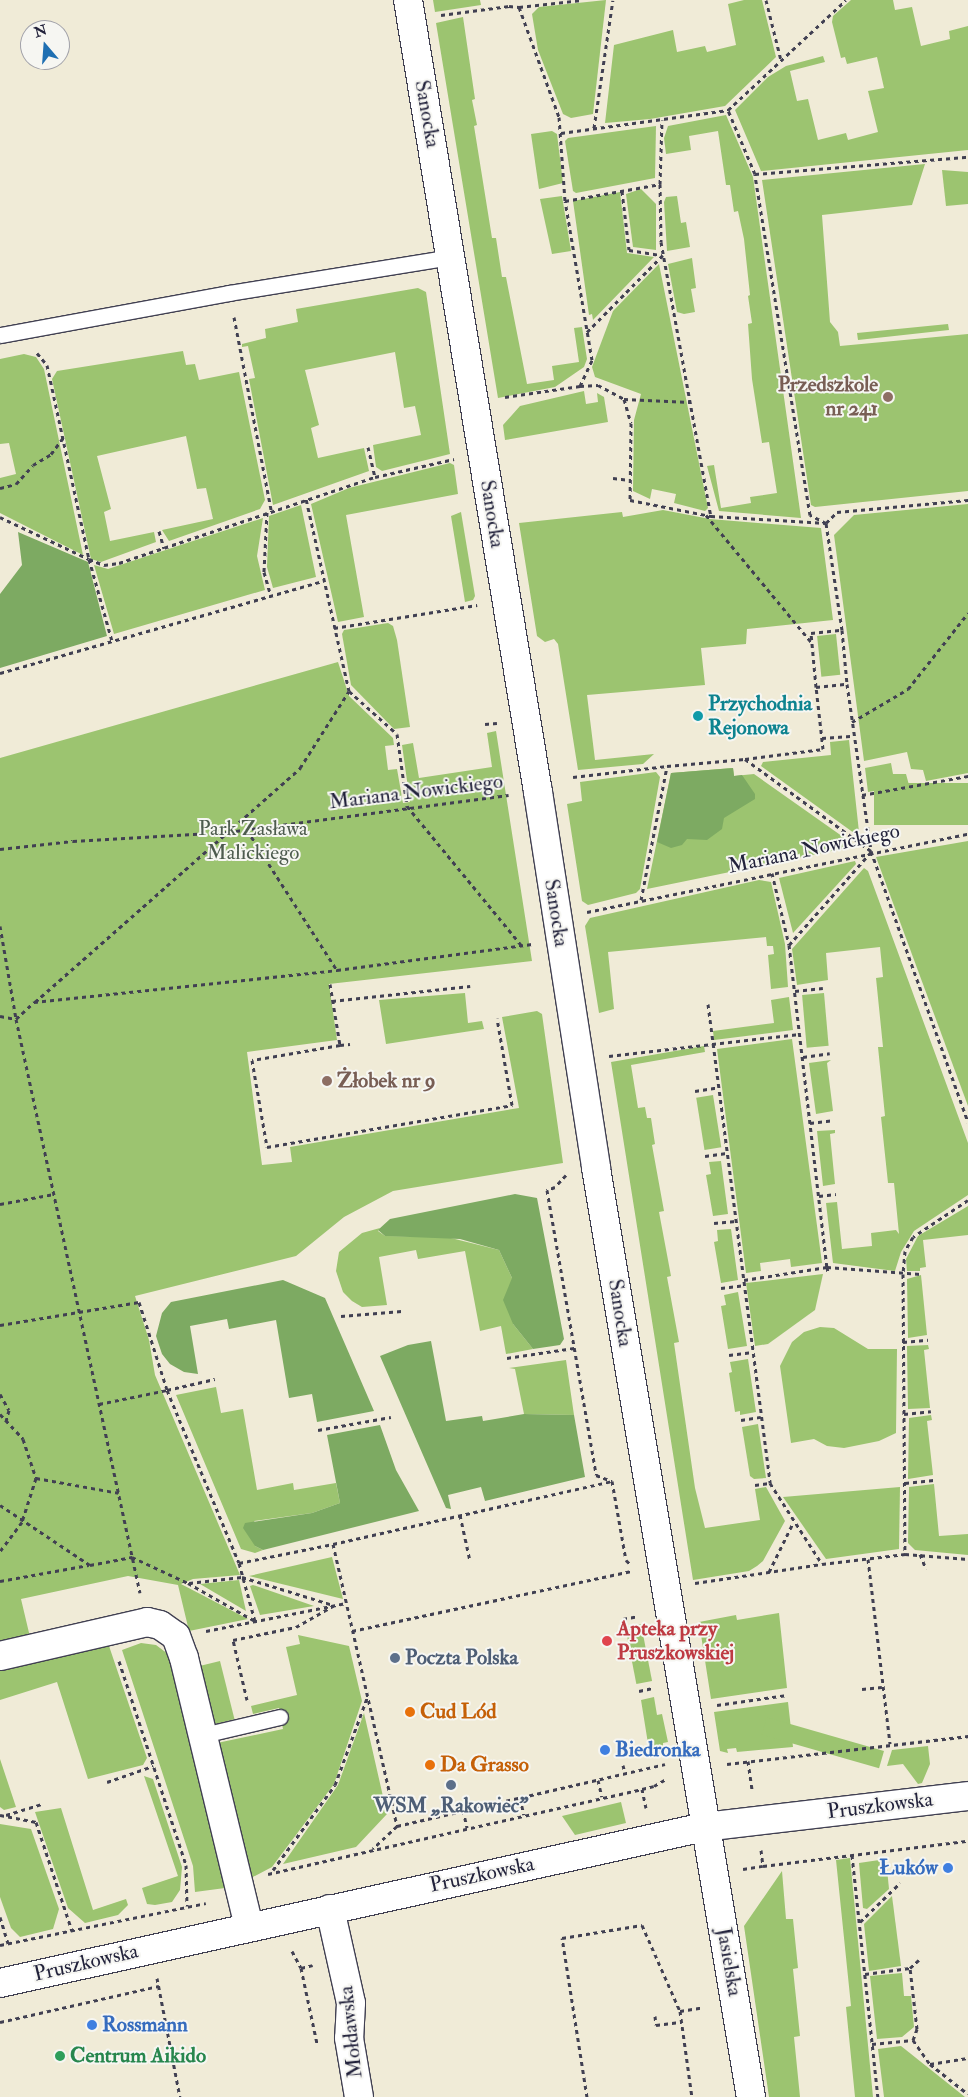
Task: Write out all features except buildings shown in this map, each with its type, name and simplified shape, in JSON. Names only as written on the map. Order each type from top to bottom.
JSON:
[{"type":"street","name":"Sanocka","points":[[408,0],[452,257],[596,1168],[704,1827]]},
{"type":"street","points":[[0,1656],[147,1622],[160,1625],[176,1636],[203,1736],[249,1927]]},
{"type":"street","name":"Pruszkowska","points":[[0,1983],[704,1827],[968,1796]]},
{"type":"street","name":"Jasielska","points":[[704,1827],[730,1962],[751,2097]]},
{"type":"street","name":"Mołdawska","points":[[330,1909],[351,2003],[349,2038],[359,2097]]},
{"type":"lane","points":[[0,335],[229,292],[452,257]]},
{"type":"lane","points":[[203,1736],[280,1717]]},
{"type":"path","points":[[433,16],[509,6],[520,7],[582,0]]},
{"type":"path","points":[[594,128],[614,0]]},
{"type":"path","points":[[766,0],[781,60]]},
{"type":"path","points":[[561,133],[728,110],[846,0]]},
{"type":"path","points":[[520,7],[559,117],[565,201],[592,360],[580,386]]},
{"type":"path","points":[[728,110],[755,174],[810,516],[826,523]]},
{"type":"path","points":[[662,120],[660,184],[663,255],[711,516]]},
{"type":"path","points":[[755,174],[968,158]]},
{"type":"path","points":[[565,201],[660,184]]},
{"type":"path","points":[[622,190],[629,250],[663,255]]},
{"type":"path","points":[[587,332],[663,255]]},
{"type":"path","points":[[229,292],[269,511],[264,572],[271,596]]},
{"type":"path","points":[[44,359],[89,559],[112,641]]},
{"type":"path","points":[[498,398],[598,385],[624,399],[690,402]]},
{"type":"path","points":[[624,399],[631,423],[630,500],[711,516],[826,523],[837,512],[968,500]]},
{"type":"path","points":[[0,488],[21,480],[33,465],[52,454],[63,438]]},
{"type":"path","points":[[368,447],[375,477]]},
{"type":"path","points":[[0,517],[104,565],[119,563],[269,511],[375,477],[457,459]]},
{"type":"path","points":[[613,478],[630,480]]},
{"type":"path","points":[[306,499],[349,691],[397,734],[408,806],[521,945]]},
{"type":"path","points":[[706,515],[812,643]]},
{"type":"path","points":[[826,523],[871,851],[968,1122]]},
{"type":"path","points":[[159,531],[164,548]]},
{"type":"path","points":[[0,673],[324,580]]},
{"type":"path","points":[[334,628],[481,605]]},
{"type":"path","points":[[852,722],[908,689],[968,612]]},
{"type":"path","points":[[573,777],[822,749],[811,633],[842,630]]},
{"type":"path","points":[[816,687],[847,684]]},
{"type":"path","points":[[16,1019],[300,768],[349,691]]},
{"type":"path","points":[[485,724],[500,722]]},
{"type":"path","points":[[822,738],[854,736]]},
{"type":"path","points":[[745,759],[871,851]]},
{"type":"path","points":[[641,900],[667,766]]},
{"type":"path","points":[[862,795],[968,776]]},
{"type":"path","name":"Mariana Nowickiego","points":[[0,849],[73,840],[247,830],[408,806],[538,792]]},
{"type":"path","points":[[247,830],[337,970]]},
{"type":"path","name":"Mariana Nowickiego","points":[[579,913],[871,851],[968,834]]},
{"type":"path","points":[[789,945],[871,851]]},
{"type":"path","points":[[772,873],[789,945],[828,1272]]},
{"type":"path","points":[[0,926],[16,1019],[147,1622]]},
{"type":"path","points":[[34,1002],[337,970],[535,943],[536,951]]},
{"type":"path","points":[[330,984],[340,1045]]},
{"type":"path","points":[[332,1001],[470,986]]},
{"type":"path","points":[[795,991],[823,988]]},
{"type":"path","points":[[708,1004],[770,1483],[793,1522],[822,1564]]},
{"type":"path","points":[[0,1016],[16,1019]]},
{"type":"path","points":[[350,1044],[252,1060],[267,1147],[512,1105],[497,1018]]},
{"type":"path","points":[[601,1057],[800,1034]]},
{"type":"path","points":[[803,1057],[830,1054]]},
{"type":"path","points":[[695,1091],[719,1087]]},
{"type":"path","points":[[810,1123],[834,1120]]},
{"type":"path","points":[[705,1156],[727,1153]]},
{"type":"path","points":[[567,1172],[561,1183],[547,1190],[596,1475],[612,1481]]},
{"type":"path","points":[[0,1204],[54,1194]]},
{"type":"path","points":[[819,1196],[836,1194]]},
{"type":"path","points":[[905,1554],[903,1274],[905,1251],[913,1237],[968,1200]]},
{"type":"path","points":[[714,1223],[736,1220]]},
{"type":"path","points":[[744,1280],[827,1267],[921,1274]]},
{"type":"path","points":[[721,1288],[744,1285]]},
{"type":"path","points":[[0,1325],[138,1302],[167,1390],[240,1563],[242,1577],[255,1621]]},
{"type":"path","points":[[341,1316],[402,1311]]},
{"type":"path","points":[[903,1342],[928,1340]]},
{"type":"path","points":[[507,1358],[574,1348]]},
{"type":"path","points":[[729,1355],[753,1352]]},
{"type":"path","points":[[99,1404],[215,1379]]},
{"type":"path","points":[[0,1394],[9,1410],[6,1420]]},
{"type":"path","points":[[904,1414],[931,1411]]},
{"type":"path","points":[[0,1414],[23,1439],[36,1478],[22,1522],[0,1551]]},
{"type":"path","points":[[318,1430],[391,1417]]},
{"type":"path","points":[[741,1420],[761,1418]]},
{"type":"path","points":[[36,1478],[119,1492]]},
{"type":"path","points":[[905,1484],[934,1480]]},
{"type":"path","points":[[240,1563],[612,1481]]},
{"type":"path","points":[[612,1481],[626,1560],[637,1570],[639,1579]]},
{"type":"path","points":[[755,1485],[770,1483]]},
{"type":"path","points":[[0,1505],[22,1522],[90,1565]]},
{"type":"path","points":[[460,1515],[470,1561]]},
{"type":"path","points":[[769,1572],[793,1522]]},
{"type":"path","points":[[333,1544],[397,1826]]},
{"type":"path","points":[[690,1584],[822,1564],[905,1554],[968,1559]]},
{"type":"path","points":[[920,1554],[926,1569]]},
{"type":"path","points":[[0,1581],[132,1557],[188,1583],[255,1621]]},
{"type":"path","points":[[868,1559],[890,1744]]},
{"type":"path","points":[[352,1632],[637,1570]]},
{"type":"path","points":[[188,1583],[242,1577],[333,1606]]},
{"type":"path","points":[[176,1636],[346,1603]]},
{"type":"path","points":[[252,1723],[233,1640],[296,1626],[333,1606]]},
{"type":"path","points":[[623,1619],[647,1614]]},
{"type":"path","points":[[109,1632],[186,1865],[187,1906]]},
{"type":"path","points":[[639,1691],[659,1686]]},
{"type":"path","points":[[862,1689],[882,1688]]},
{"type":"path","points":[[709,1706],[787,1695]]},
{"type":"path","points":[[0,1945],[242,1894],[272,1871],[335,1785],[367,1697]]},
{"type":"path","points":[[719,1765],[968,1736]]},
{"type":"path","points":[[748,1761],[753,1794]]},
{"type":"path","points":[[623,1765],[625,1773]]},
{"type":"path","points":[[107,1782],[154,1766]]},
{"type":"path","points":[[373,1848],[397,1826],[654,1766]]},
{"type":"path","points":[[272,1871],[642,1789],[654,1786],[668,1777]]},
{"type":"path","points":[[598,1780],[602,1797]]},
{"type":"path","points":[[642,1789],[646,1812]]},
{"type":"path","points":[[520,1798],[524,1815]]},
{"type":"path","points":[[5,1816],[41,1804]]},
{"type":"path","points":[[463,1810],[466,1828]]},
{"type":"path","points":[[0,1815],[36,1822],[72,1930]]},
{"type":"path","points":[[760,1846],[763,1866],[968,1841]]},
{"type":"path","points":[[852,1855],[878,2097]]},
{"type":"path","points":[[859,1923],[900,1883]]},
{"type":"path","points":[[206,1903],[208,1911]]},
{"type":"path","points":[[0,1917],[8,1944]]},
{"type":"path","points":[[587,2097],[562,1938],[642,1925],[680,2011],[692,2097]]},
{"type":"path","points":[[865,1974],[910,1968],[919,1960]]},
{"type":"path","points":[[301,1968],[318,2051]]},
{"type":"path","points":[[910,1968],[917,2029],[913,2040]]},
{"type":"path","points":[[166,1976],[157,1978],[180,2097]]},
{"type":"path","points":[[0,2022],[159,1986]]},
{"type":"path","points":[[680,2011],[708,2007]]},
{"type":"path","points":[[655,2016],[656,2025],[682,2022]]},
{"type":"path","points":[[872,2044],[913,2040]]},
{"type":"path","points":[[913,2040],[930,2064],[968,2094]]},
{"type":"path","points":[[930,2064],[968,2058]]},
{"type":"green space","points":[[433,0],[480,0],[481,5],[435,12]]},
{"type":"green space","points":[[606,0],[593,114],[571,118],[563,114],[538,50],[532,14],[539,7]]},
{"type":"green space","points":[[744,0],[762,0],[776,57],[725,106],[650,119],[605,123],[614,45],[673,30],[677,52],[705,46],[707,52],[736,45],[728,4]]},
{"type":"green space","points":[[851,0],[893,0],[895,10],[912,7],[921,46],[950,39],[949,31],[968,26],[968,150],[761,171],[735,110],[768,77],[786,66],[823,56],[825,62],[790,71],[797,101],[808,99],[818,140],[846,133],[848,140],[878,132],[868,91],[884,88],[877,57],[847,64],[845,57],[841,58],[832,22],[833,16]]},
{"type":"green space","points":[[463,17],[475,99],[472,100],[477,125],[474,126],[492,238],[496,238],[502,277],[506,277],[527,384],[554,380],[552,366],[579,362],[574,328],[582,327],[587,359],[584,367],[555,387],[498,398],[436,23]]},
{"type":"green space","points":[[726,115],[753,177],[801,518],[719,511],[707,466],[714,465],[721,508],[751,503],[750,497],[777,493],[769,442],[762,443],[752,379],[748,324],[752,323],[744,239],[738,211],[734,212],[730,185],[726,185],[718,131],[689,136],[691,150],[666,154],[664,138],[668,126]]},
{"type":"green space","points":[[656,126],[655,178],[576,193],[573,191],[565,141],[568,138]]},
{"type":"green space","points":[[552,131],[557,134],[563,183],[539,189],[531,134]]},
{"type":"green space","name":"Przedszkole nr 241","points":[[925,164],[912,205],[822,215],[830,322],[838,332],[840,346],[968,334],[968,491],[815,507],[811,505],[762,180]]},
{"type":"green space","points":[[942,170],[968,172],[968,204],[946,206]]},
{"type":"green space","points":[[641,189],[656,204],[656,250],[633,247],[626,194]]},
{"type":"green space","points":[[620,192],[627,253],[654,257],[593,320],[592,314],[589,315],[573,201]]},
{"type":"green space","points":[[562,196],[571,251],[552,254],[540,199]]},
{"type":"green space","points":[[677,196],[681,223],[686,222],[690,247],[667,251],[664,202],[666,197]]},
{"type":"green space","points":[[692,258],[696,288],[691,289],[695,312],[684,314],[677,312],[668,264]]},
{"type":"green space","points":[[659,264],[708,508],[705,511],[674,503],[676,494],[652,489],[650,499],[633,491],[634,420],[641,394],[595,377],[592,367],[613,311]]},
{"type":"green space","points":[[418,288],[426,292],[450,454],[382,471],[376,467],[373,445],[421,435],[415,406],[404,408],[395,352],[305,370],[319,425],[311,428],[318,458],[364,448],[369,471],[273,505],[249,379],[255,378],[248,346],[242,347],[242,344],[266,338],[265,329],[298,322],[296,309]]},
{"type":"green space","points":[[948,324],[949,330],[858,340],[857,333]]},
{"type":"green space","points":[[183,351],[186,365],[195,364],[199,380],[239,372],[265,500],[260,509],[169,541],[162,530],[213,519],[206,488],[197,489],[186,436],[97,456],[111,509],[104,512],[110,541],[154,532],[156,542],[101,562],[91,559],[52,379],[57,371]]},
{"type":"green space","points":[[24,354],[36,357],[44,369],[83,555],[0,513],[0,478],[16,474],[9,443],[0,444],[0,359]]},
{"type":"green space","points":[[584,391],[586,404],[598,402],[597,393],[604,397],[608,422],[505,440],[503,425],[520,406]]},
{"type":"green space","points":[[450,463],[454,465],[458,494],[346,515],[364,617],[338,622],[311,504],[349,488]]},
{"type":"green space","points":[[968,504],[968,773],[926,781],[923,770],[911,769],[907,752],[864,761],[834,535],[854,515]]},
{"type":"green space","points":[[301,505],[316,577],[273,588],[267,567],[269,516]]},
{"type":"green space","points":[[663,510],[710,519],[821,528],[833,620],[747,629],[746,644],[701,648],[705,685],[587,695],[595,760],[654,754],[643,764],[578,770],[558,644],[554,639],[545,642],[537,636],[519,523],[622,512],[623,517]]},
{"type":"green space","points":[[461,512],[475,596],[473,600],[465,602],[451,516]]},
{"type":"green space","points":[[263,518],[257,556],[265,590],[114,634],[94,565],[108,569]]},
{"type":"green space","points":[[18,532],[88,562],[107,636],[0,668],[0,594],[22,565]]},
{"type":"green space","points":[[388,623],[393,626],[397,640],[410,727],[394,729],[351,685],[342,634],[344,630]]},
{"type":"green space","points":[[836,634],[840,675],[821,677],[817,636]]},
{"type":"green space","name":"Park Zasława Malickiego","points":[[338,662],[349,696],[393,738],[394,745],[385,746],[388,770],[397,769],[403,803],[410,802],[402,745],[413,743],[419,778],[492,767],[487,733],[496,731],[532,961],[329,984],[337,1040],[247,1052],[262,1165],[292,1162],[290,1147],[519,1108],[502,1017],[537,1011],[542,1014],[563,1163],[393,1191],[344,1217],[296,1256],[135,1296],[149,1340],[155,1375],[240,1575],[193,1579],[181,1584],[248,1619],[189,1631],[178,1585],[128,1576],[21,1599],[30,1637],[0,1649],[0,758]]},
{"type":"green space","points":[[849,740],[859,832],[854,833],[761,766],[763,762],[831,755],[830,742]]},
{"type":"green space","points":[[891,763],[893,774],[906,774],[909,785],[868,792],[865,768]]},
{"type":"green space","points":[[733,768],[734,776],[754,774],[856,846],[647,889],[671,773]]},
{"type":"green space","points":[[733,768],[734,776],[742,775],[755,794],[755,799],[724,818],[722,829],[707,840],[687,839],[682,845],[671,848],[657,842],[671,773]]},
{"type":"green space","points":[[656,772],[660,777],[640,889],[636,893],[588,905],[582,901],[567,804],[582,801],[580,782]]},
{"type":"green space","points":[[874,783],[968,783],[968,825],[874,825]]},
{"type":"green space","points":[[968,841],[968,1106],[876,857]]},
{"type":"green space","points":[[855,861],[856,864],[793,933],[779,878]]},
{"type":"green space","points":[[864,868],[868,871],[968,1143],[968,1195],[914,1231],[901,1252],[895,1271],[833,1263],[826,1203],[837,1202],[842,1249],[872,1246],[871,1233],[896,1230],[899,1234],[894,1183],[888,1183],[881,1117],[885,1116],[878,1047],[883,1047],[876,978],[883,977],[880,947],[826,953],[828,980],[797,985],[792,949]]},
{"type":"green space","points":[[759,880],[771,882],[785,944],[788,987],[771,989],[768,955],[774,954],[773,946],[767,946],[766,937],[608,952],[614,1009],[599,1013],[585,926],[590,918]]},
{"type":"green space","points":[[465,993],[468,1023],[482,1021],[484,1029],[386,1044],[379,1000]]},
{"type":"green space","points":[[824,993],[829,1046],[807,1048],[802,995]]},
{"type":"green space","points":[[789,997],[793,1030],[714,1040],[713,1031],[774,1023],[771,1000]]},
{"type":"green space","points":[[792,1039],[822,1263],[791,1267],[790,1259],[760,1263],[761,1271],[746,1273],[717,1049]]},
{"type":"green space","points":[[704,1046],[705,1052],[631,1065],[638,1108],[645,1107],[647,1118],[651,1118],[655,1144],[652,1145],[664,1211],[659,1212],[671,1276],[667,1277],[679,1342],[674,1343],[695,1488],[705,1528],[760,1520],[755,1489],[766,1487],[785,1521],[763,1561],[757,1566],[749,1571],[693,1580],[611,1062]]},
{"type":"green space","points":[[831,1060],[827,1063],[833,1111],[816,1114],[809,1063]]},
{"type":"green space","points":[[713,1095],[721,1147],[705,1150],[696,1098]]},
{"type":"green space","points":[[835,1130],[835,1133],[830,1134],[835,1184],[823,1186],[817,1131]]},
{"type":"green space","points":[[721,1161],[728,1214],[713,1216],[706,1175],[711,1174],[709,1162]]},
{"type":"green space","points":[[515,1194],[537,1198],[564,1339],[560,1345],[533,1349],[513,1324],[503,1300],[512,1278],[499,1250],[460,1239],[385,1236],[378,1230],[390,1219]]},
{"type":"green space","points":[[968,1206],[968,1235],[923,1240],[926,1267],[920,1268],[920,1271],[907,1271],[906,1259],[918,1236]]},
{"type":"green space","points":[[380,1228],[378,1231],[385,1236],[447,1237],[499,1250],[512,1278],[513,1324],[533,1349],[506,1354],[501,1326],[480,1331],[465,1251],[418,1259],[416,1250],[379,1257],[387,1305],[362,1307],[352,1301],[343,1292],[336,1271],[339,1252],[362,1233]]},
{"type":"green space","points":[[731,1229],[738,1280],[721,1283],[714,1242],[718,1241],[717,1230]]},
{"type":"green space","points":[[823,1274],[815,1310],[768,1344],[755,1346],[746,1283]]},
{"type":"green space","points":[[921,1275],[927,1335],[908,1338],[907,1279]]},
{"type":"green space","points":[[283,1280],[325,1298],[374,1411],[317,1422],[312,1394],[289,1398],[276,1320],[229,1329],[227,1319],[190,1326],[198,1374],[184,1372],[170,1364],[162,1354],[156,1336],[162,1313],[171,1302]]},
{"type":"green space","points":[[738,1292],[747,1346],[728,1349],[721,1306],[726,1305],[724,1295]]},
{"type":"green space","points":[[820,1327],[834,1328],[868,1349],[897,1349],[896,1433],[879,1441],[844,1448],[827,1446],[814,1439],[791,1443],[780,1366],[792,1342],[804,1332]]},
{"type":"green space","points":[[431,1341],[446,1421],[482,1416],[483,1421],[524,1414],[574,1415],[585,1477],[485,1501],[481,1487],[448,1495],[451,1509],[446,1508],[380,1356],[408,1345]]},
{"type":"green space","points":[[928,1345],[929,1349],[924,1350],[930,1408],[908,1409],[907,1346]]},
{"type":"green space","points":[[748,1359],[756,1412],[740,1415],[740,1411],[735,1412],[729,1373],[732,1372],[730,1362]]},
{"type":"green space","points":[[566,1360],[574,1415],[524,1414],[515,1369],[509,1368]]},
{"type":"green space","points":[[216,1387],[221,1413],[243,1409],[257,1490],[293,1483],[294,1490],[336,1483],[340,1503],[312,1513],[254,1521],[255,1546],[263,1550],[255,1553],[241,1549],[176,1395]]},
{"type":"green space","points":[[931,1415],[932,1420],[927,1421],[933,1475],[908,1479],[909,1418]]},
{"type":"green space","points":[[758,1424],[766,1478],[754,1479],[750,1476],[742,1427]]},
{"type":"green space","points":[[380,1425],[396,1470],[419,1511],[263,1550],[255,1546],[243,1528],[245,1523],[312,1513],[340,1503],[327,1435]]},
{"type":"green space","points":[[934,1484],[939,1536],[968,1534],[968,1555],[915,1550],[908,1543],[909,1487]]},
{"type":"green space","points":[[900,1487],[899,1549],[826,1559],[783,1497]]},
{"type":"green space","points":[[332,1557],[343,1599],[249,1576]]},
{"type":"green space","points":[[239,1580],[246,1611],[200,1584]]},
{"type":"green space","points":[[253,1585],[314,1606],[260,1615],[250,1586]]},
{"type":"green space","points":[[779,1613],[787,1688],[711,1699],[699,1622],[736,1615],[737,1620]]},
{"type":"green space","points":[[641,1624],[652,1681],[636,1684],[625,1627]]},
{"type":"green space","points":[[298,1635],[349,1646],[362,1701],[334,1784],[272,1867],[249,1879],[217,1743],[283,1729],[279,1708],[253,1714],[251,1706],[297,1695],[286,1647],[300,1644]]},
{"type":"green space","points":[[108,1643],[147,1758],[143,1765],[88,1779],[57,1682],[0,1700],[0,1666]]},
{"type":"green space","points":[[141,1643],[156,1645],[168,1654],[178,1668],[228,1887],[195,1892],[193,1866],[122,1650]]},
{"type":"green space","points":[[220,1661],[235,1719],[214,1724],[200,1666]]},
{"type":"green space","points":[[654,1697],[657,1715],[662,1714],[668,1742],[663,1743],[663,1753],[656,1757],[650,1756],[641,1700]]},
{"type":"green space","points":[[788,1702],[793,1747],[737,1752],[736,1748],[727,1749],[728,1753],[720,1751],[714,1712]]},
{"type":"green space","points":[[364,1713],[387,1814],[356,1847],[283,1864],[338,1785]]},
{"type":"green space","points":[[767,1717],[884,1751],[879,1768],[762,1735]]},
{"type":"green space","points":[[928,1746],[930,1764],[922,1783],[918,1784],[903,1764],[887,1766],[892,1750]]},
{"type":"green space","points":[[0,1759],[16,1807],[4,1810],[0,1807]]},
{"type":"green space","points":[[144,1776],[153,1779],[182,1867],[180,1890],[172,1902],[155,1905],[147,1904],[142,1888],[178,1876]]},
{"type":"green space","points":[[621,1802],[626,1823],[575,1835],[562,1816]]},
{"type":"green space","points":[[61,1808],[93,1910],[126,1899],[128,1905],[118,1915],[85,1923],[68,1908],[35,1812]]},
{"type":"green space","points":[[0,1824],[31,1829],[59,1909],[53,1929],[20,1937],[11,1928],[0,1897]]},
{"type":"green space","points":[[850,1858],[873,2097],[855,2097],[846,2007],[851,2006],[836,1860]]},
{"type":"green space","points":[[886,1859],[889,1889],[867,1909],[863,1908],[859,1863]]},
{"type":"green space","points":[[782,1871],[786,1919],[793,1919],[798,1968],[793,1969],[800,2036],[794,2037],[800,2097],[769,2097],[744,1926]]},
{"type":"green space","points":[[892,1896],[901,1966],[869,1971],[864,1924]]},
{"type":"green space","points":[[902,1973],[904,1996],[911,1996],[914,2027],[902,2037],[877,2039],[870,1976]]},
{"type":"green space","points":[[901,2046],[965,2097],[884,2097],[878,2049]]},
{"type":"place","name":"Przedszkole nr 241","points":[[888,397]]},
{"type":"place","name":"Przychodnia Rejonowa","points":[[698,716]]},
{"type":"place","name":"Żłobek nr 9","points":[[327,1081]]},
{"type":"place","name":"Apteka przy Pruszkowskiej","points":[[607,1641]]},
{"type":"place","name":"Poczta Polska","points":[[395,1658]]},
{"type":"place","name":"Cud Lód","points":[[410,1712]]},
{"type":"place","name":"Biedronka","points":[[605,1750]]},
{"type":"place","name":"Da Grasso","points":[[430,1765]]},
{"type":"place","name":"WSM „Rakowiec”","points":[[451,1785]]},
{"type":"place","name":"Łuków","points":[[948,1868]]},
{"type":"place","name":"Rossmann","points":[[92,2025]]},
{"type":"place","name":"Centrum Aikido","points":[[60,2056]]}]
